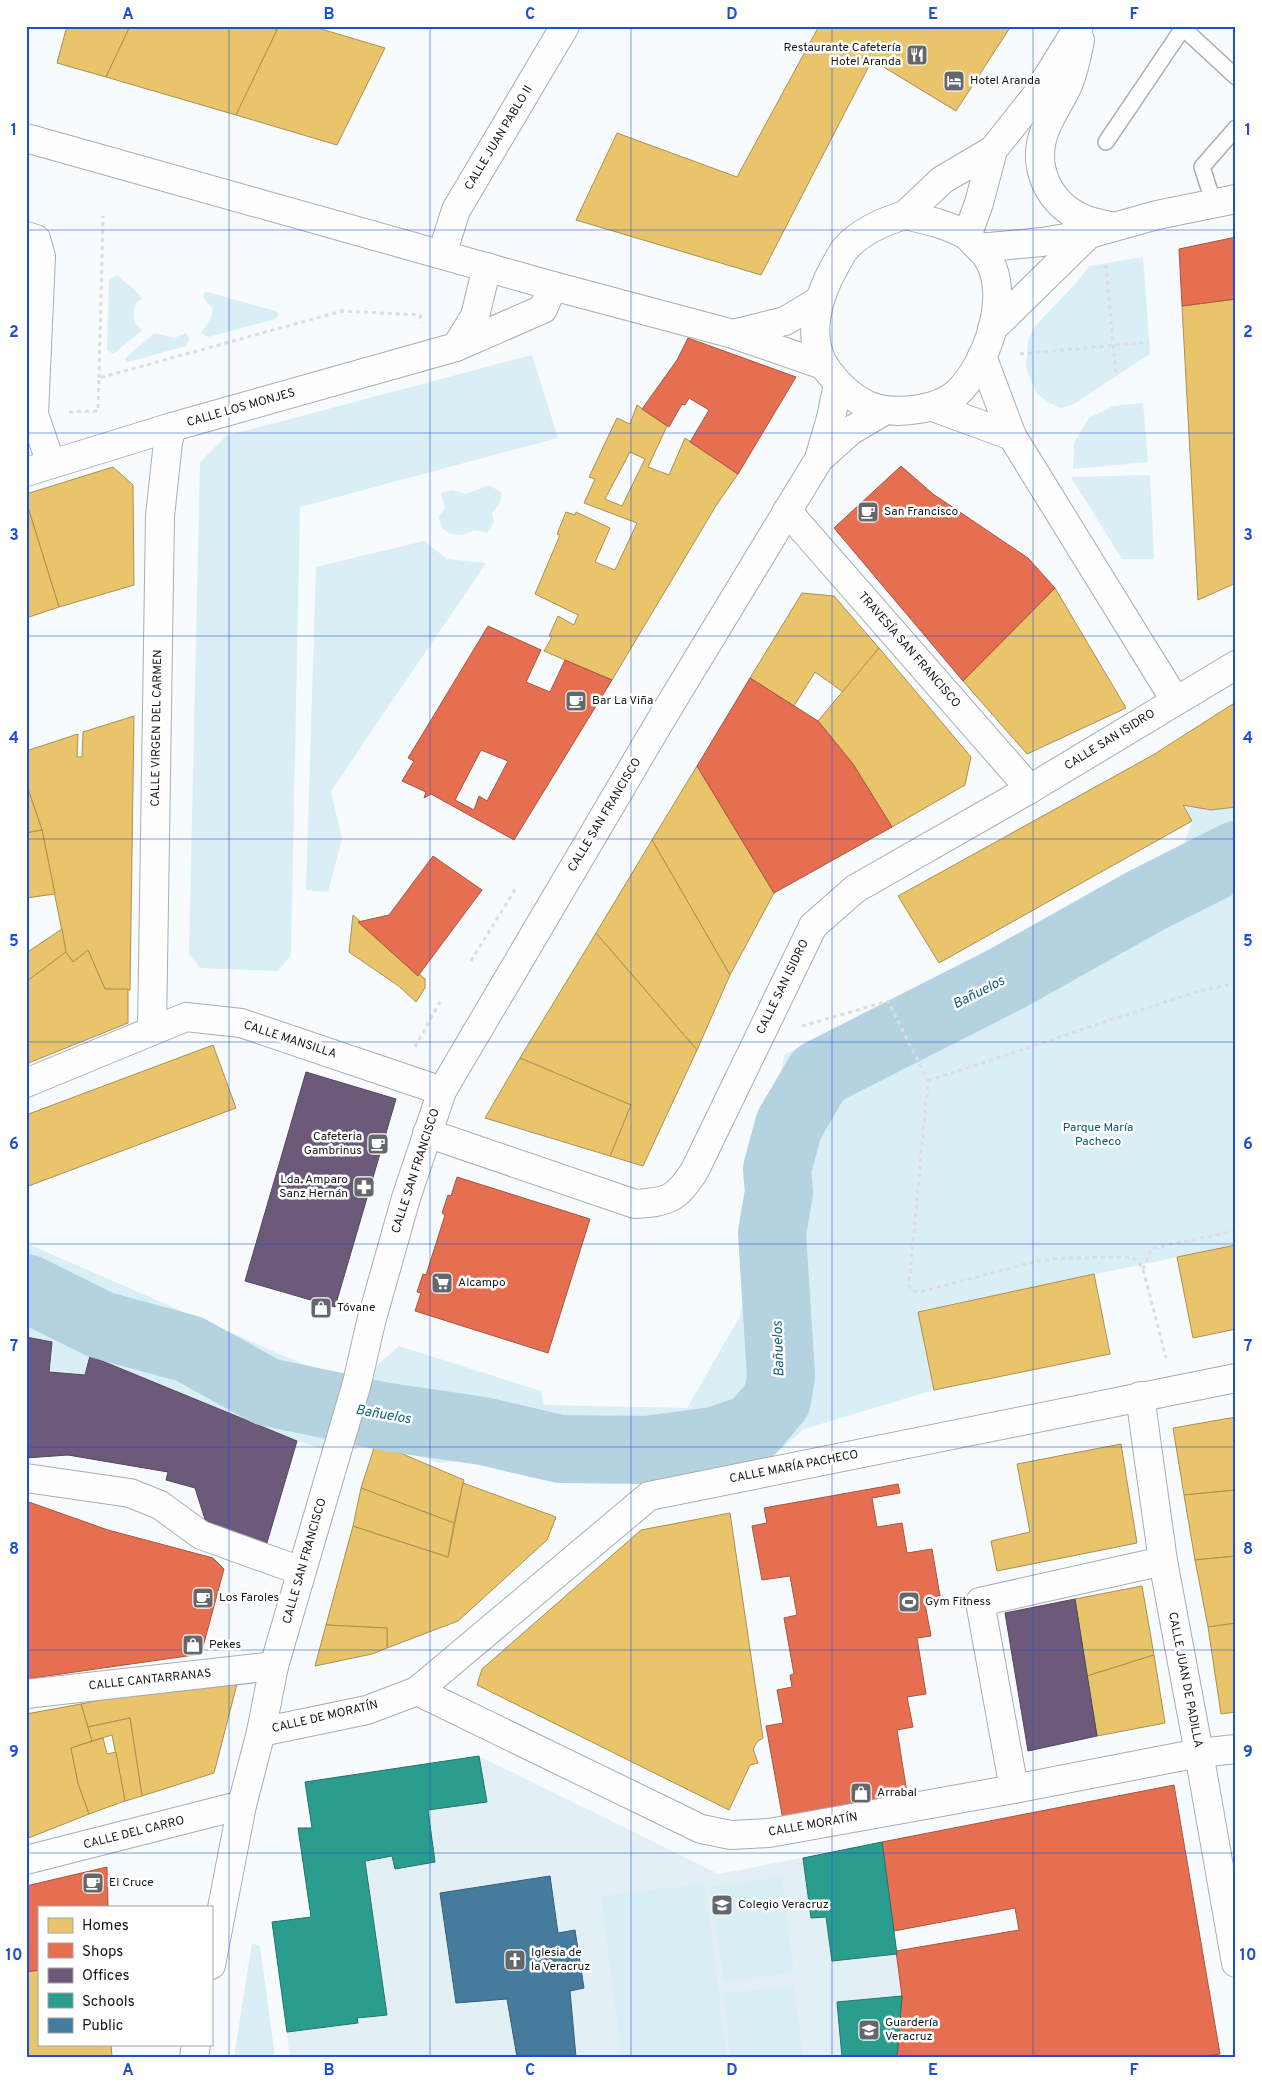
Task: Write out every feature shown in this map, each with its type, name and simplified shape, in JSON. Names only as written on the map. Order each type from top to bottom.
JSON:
[{"type":"street","name":"CALLE JUAN PABLO II","points":[[442,254],[456,210],[565,26]]},
{"type":"street","points":[[905,215],[939,222],[973,242],[988,257],[997,284],[996,310],[989,341],[982,356],[976,368],[956,393],[933,407],[906,411],[884,411],[859,402],[831,374],[816,340],[817,311],[826,281],[846,247],[879,224],[905,215],[942,180],[993,150],[1034,97],[1079,26]]},
{"type":"street","points":[[1084,26],[1068,84],[1045,130],[1040,152],[1042,175],[1053,195],[1067,210],[1102,230]]},
{"type":"street","points":[[26,138],[554,286],[733,334],[831,374]]},
{"type":"street","points":[[973,242],[979,203],[993,150]]},
{"type":"street","points":[[973,242],[1042,242],[1102,230],[1157,215],[1225,202]]},
{"type":"street","points":[[992,329],[1102,230]]},
{"type":"street","points":[[31,237],[41,256],[34,414],[38,468]]},
{"type":"street","points":[[456,347],[474,316],[487,267]]},
{"type":"street","name":"CALLE LOS MONJES","points":[[38,468],[172,427],[456,347],[543,309],[554,286]]},
{"type":"street","points":[[733,334],[785,321],[820,300]]},
{"type":"street","points":[[982,356],[1012,436],[1175,700]]},
{"type":"street","name":"CALLE SAN FRANCISCO","points":[[212,1960],[242,1805],[261,1732],[274,1666],[345,1425],[371,1322],[406,1198],[442,1091],[819,459],[831,418],[831,374]]},
{"type":"street","points":[[933,407],[1012,436]]},
{"type":"street","name":"CALLE SAN FRANCISCO","points":[[819,459],[850,431],[884,411]]},
{"type":"street","name":"CALLE VIRGEN DEL CARMEN","points":[[152,1031],[160,516],[168,442],[172,427]]},
{"type":"street","name":"TRAVESÍA SAN FRANCISCO","points":[[787,511],[1030,789]]},
{"type":"street","name":"CALLE SAN ISIDRO","points":[[427,1133],[635,1204],[662,1202],[683,1189],[695,1170],[813,926],[855,889],[1030,789],[1236,665]]},
{"type":"street","name":"CALLE MANSILLA","points":[[26,1083],[186,1017],[241,1023],[442,1091]]},
{"type":"street","name":"CALLE MARÍA PACHECO","points":[[418,1691],[649,1496],[1236,1378]]},
{"type":"street","name":"CALLE JUAN DE PADILLA","points":[[1140,1396],[1162,1561],[1199,1753],[1236,1963]]},
{"type":"street","points":[[26,1478],[130,1493],[160,1505],[201,1535],[301,1571]]},
{"type":"street","points":[[1014,1789],[980,1602],[1162,1561]]},
{"type":"street","name":"CALLE CANTARRANAS","points":[[26,1694],[274,1666]]},
{"type":"street","name":"CALLE DE MORATÍN","points":[[261,1732],[367,1710],[418,1691]]},
{"type":"street","name":"CALLE MORATÍN","points":[[418,1691],[701,1829],[731,1835],[768,1833],[1014,1789],[1199,1753],[1236,1749]]},
{"type":"street","name":"CALLE DEL CARRO","points":[[26,1860],[242,1805]]},
{"type":"lane","points":[[1106,142],[1183,28],[1236,76]]},
{"type":"lane","points":[[1225,202],[1202,167],[1236,128]]},
{"type":"path","points":[[63,412],[98,411],[103,216]]},
{"type":"path","points":[[1102,230],[1116,376]]},
{"type":"path","points":[[98,378],[342,312],[420,315],[424,330]]},
{"type":"path","points":[[982,356],[1027,354],[1149,342]]},
{"type":"path","points":[[471,961],[516,888]]},
{"type":"path","points":[[928,1081],[1195,992],[1236,982]]},
{"type":"path","points":[[758,1040],[888,1001],[928,1081],[909,1285],[912,1291],[919,1292],[1041,1260],[1131,1257],[1138,1262],[1142,1269],[1175,1391]]},
{"type":"path","points":[[412,1052],[440,1002]]},
{"type":"path","points":[[1142,1269],[1152,1248],[1236,1231]]},
{"type":"shaded area","name":"Colegio Veracruz","points":[[479,1756],[719,1874],[882,1842],[902,1996],[897,2057],[576,2057],[570,1991],[584,1988],[575,1930],[558,1933],[550,1877],[440,1893],[456,2003],[507,1999],[517,2057],[290,2057],[272,1922],[311,1917],[298,1828],[312,1827],[305,1782]]},
{"type":"green space","points":[[1143,257],[1150,354],[1072,405],[1061,408],[1051,404],[1037,394],[1026,368],[1028,341],[1035,326],[1077,282],[1089,266]]},
{"type":"green space","points":[[117,275],[143,298],[135,306],[134,313],[136,325],[142,330],[113,354],[107,350],[109,280]]},
{"type":"green space","points":[[207,292],[276,311],[279,315],[276,319],[208,337],[201,333],[211,318],[213,309],[203,297],[204,293]]},
{"type":"green space","points":[[154,333],[174,338],[186,333],[190,339],[186,346],[126,361],[126,358]]},
{"type":"green space","points":[[532,355],[558,438],[300,507],[291,955],[278,971],[200,968],[189,954],[200,462],[226,436]]},
{"type":"green space","points":[[1143,403],[1148,462],[1073,469],[1074,443],[1089,418],[1113,406]]},
{"type":"green space","points":[[1150,475],[1154,559],[1122,559],[1071,477]]},
{"type":"green space","points":[[489,485],[502,493],[500,502],[492,513],[494,522],[487,533],[474,530],[463,535],[450,534],[443,529],[438,517],[445,508],[441,493],[453,490],[466,494]]},
{"type":"green space","points":[[424,541],[447,559],[486,563],[331,791],[342,839],[328,892],[306,890],[316,567]]},
{"type":"green space","name":"Parque María Pacheco","points":[[1183,805],[1211,810],[1236,807],[1236,1245],[918,1311],[934,1390],[804,1429],[751,1476],[608,1479],[510,1455],[439,1463],[388,1442],[336,1453],[297,1441],[91,1356],[85,1375],[49,1372],[52,1342],[26,1337],[26,1243],[321,1372],[357,1383],[399,1346],[541,1391],[544,1405],[687,1408],[740,1316],[784,1055],[890,1003],[936,986],[1179,857],[1192,822]]},
{"type":"green space","points":[[781,1877],[794,1972],[724,1982],[710,1887]]},
{"type":"green space","points":[[705,1884],[727,2057],[622,2057],[601,1896]]},
{"type":"green space","points":[[252,1943],[260,1946],[275,2057],[234,2057]]},
{"type":"green space","points":[[794,1986],[803,2057],[730,2057],[723,1993]]},
{"type":"building: Homes","points":[[67,26],[130,26],[106,77],[57,63]]},
{"type":"building: Homes","points":[[130,26],[266,26],[277,30],[236,115],[106,77]]},
{"type":"building: Homes","points":[[279,26],[311,26],[385,48],[337,145],[236,115]]},
{"type":"building: Homes","points":[[819,26],[1011,26],[956,111],[872,60],[761,275],[576,220],[617,133],[737,177]]},
{"type":"building: Homes","points":[[1236,299],[1236,583],[1198,600],[1182,306]]},
{"type":"building: Homes","points":[[637,405],[667,426],[648,467],[669,475],[685,438],[738,474],[717,504],[612,680],[544,651],[552,637],[549,636],[558,616],[574,625],[578,615],[535,594],[560,535],[557,534],[566,512],[575,515],[576,512],[610,528],[595,562],[615,570],[637,523],[584,503],[595,479],[589,477],[617,418],[630,424]],"holes":[[[630,452],[645,459],[622,506],[605,499]]]},
{"type":"building: Homes","points":[[113,467],[133,485],[134,585],[59,607],[26,501],[26,494]]},
{"type":"building: Homes","points":[[26,501],[59,607],[26,618]]},
{"type":"building: Homes","points":[[1055,588],[1126,708],[1027,754],[963,681]]},
{"type":"building: Homes","points":[[802,593],[834,596],[879,648],[843,692],[815,672],[794,706],[750,678]]},
{"type":"building: Homes","points":[[879,648],[971,757],[965,785],[892,827],[853,764],[818,721]]},
{"type":"building: Homes","points":[[1236,702],[1236,807],[1211,810],[1183,805],[1192,821],[939,963],[898,896],[1153,755]]},
{"type":"building: Homes","points":[[134,716],[130,990],[105,989],[88,950],[73,962],[66,952],[42,830],[26,783],[26,751],[78,734],[77,757],[82,757],[83,732]]},
{"type":"building: Homes","points":[[697,766],[774,893],[730,975],[652,840]]},
{"type":"building: Homes","points":[[26,783],[42,830],[26,833]]},
{"type":"building: Homes","points":[[42,830],[55,894],[26,898],[26,833]]},
{"type":"building: Homes","points":[[652,840],[730,975],[697,1050],[596,933]]},
{"type":"building: Homes","points":[[353,915],[425,979],[425,988],[416,1002],[400,987],[349,952]]},
{"type":"building: Homes","points":[[62,929],[66,952],[26,982],[26,953]]},
{"type":"building: Homes","points":[[596,933],[697,1050],[643,1166],[610,1156],[631,1105],[520,1058]]},
{"type":"building: Homes","points":[[88,950],[105,989],[128,989],[128,1023],[26,1064],[26,982],[66,952],[73,962]]},
{"type":"building: Homes","points":[[213,1045],[236,1108],[26,1187],[26,1115]]},
{"type":"building: Homes","points":[[520,1058],[631,1105],[610,1156],[485,1118]]},
{"type":"building: Homes","points":[[1236,1245],[1236,1329],[1193,1338],[1177,1257]]},
{"type":"building: Homes","points":[[1094,1274],[1110,1354],[934,1390],[918,1312]]},
{"type":"building: Homes","points":[[1236,1417],[1236,1490],[1184,1495],[1173,1428]]},
{"type":"building: Homes","points":[[379,1444],[464,1480],[454,1523],[361,1488],[375,1445]]},
{"type":"building: Homes","points":[[1121,1444],[1137,1543],[997,1571],[991,1541],[1030,1532],[1017,1464]]},
{"type":"building: Homes","points":[[463,1483],[556,1517],[547,1540],[458,1621],[387,1648],[387,1628],[326,1625],[353,1526],[448,1557]]},
{"type":"building: Homes","points":[[361,1488],[454,1523],[448,1557],[353,1526]]},
{"type":"building: Homes","points":[[1236,1490],[1236,1556],[1195,1560],[1184,1495]]},
{"type":"building: Homes","points":[[730,1513],[763,1738],[758,1741],[753,1749],[758,1763],[750,1765],[729,1810],[477,1685],[482,1669],[641,1530]]},
{"type":"building: Homes","points":[[1236,1556],[1236,1623],[1208,1627],[1195,1560]]},
{"type":"building: Homes","points":[[1142,1586],[1154,1655],[1087,1676],[1075,1599]]},
{"type":"building: Homes","points":[[1236,1623],[1236,1712],[1221,1714],[1208,1627]]},
{"type":"building: Homes","points":[[326,1625],[387,1628],[387,1648],[372,1654],[315,1666]]},
{"type":"building: Homes","points":[[1154,1655],[1165,1723],[1097,1736],[1087,1676]]},
{"type":"building: Homes","points":[[237,1684],[214,1773],[142,1796],[130,1718],[88,1727],[81,1704],[121,1696]]},
{"type":"building: Homes","points":[[81,1704],[92,1741],[71,1748],[78,1783],[89,1814],[26,1839],[26,1714]]},
{"type":"building: Homes","points":[[130,1718],[142,1796],[125,1801],[112,1735],[92,1741],[88,1727]]},
{"type":"building: Homes","points":[[103,1738],[107,1754],[116,1752],[125,1801],[89,1814],[78,1783],[71,1748]]},
{"type":"building: Homes","points":[[38,1970],[38,2046],[111,2046],[112,2057],[26,2057],[26,1972]]},
{"type":"building: Shops","points":[[1236,237],[1236,299],[1182,306],[1179,249]]},
{"type":"building: Shops","points":[[688,338],[796,377],[738,474],[690,442],[709,410],[689,398],[685,405],[682,404],[669,427],[642,409],[677,360]]},
{"type":"building: Shops","points":[[901,466],[933,494],[1028,558],[1055,588],[963,681],[834,528]]},
{"type":"building: Shops","points":[[488,626],[541,650],[526,682],[550,692],[565,660],[612,680],[514,840],[431,794],[424,798],[426,792],[402,781],[414,761],[408,758]],"holes":[[[481,750],[508,761],[487,801],[479,796],[474,810],[455,800]]]},
{"type":"building: Shops","points":[[750,678],[818,721],[853,764],[892,827],[774,893],[697,766]]},
{"type":"building: Shops","points":[[433,856],[482,890],[418,976],[358,922],[389,915]]},
{"type":"building: Shops","points":[[457,1177],[590,1219],[548,1353],[415,1311],[421,1293],[417,1292],[423,1274],[426,1275],[445,1215],[442,1213],[448,1195],[451,1196]]},
{"type":"building: Shops","points":[[898,1484],[900,1493],[872,1498],[877,1527],[902,1523],[907,1553],[932,1549],[940,1596],[924,1598],[931,1636],[917,1638],[926,1694],[907,1697],[913,1727],[897,1730],[908,1799],[783,1820],[766,1726],[783,1723],[777,1690],[792,1687],[790,1675],[794,1674],[784,1618],[797,1615],[790,1576],[762,1580],[752,1526],[767,1523],[764,1508]]},
{"type":"building: Shops","points":[[26,1501],[108,1530],[213,1558],[224,1569],[201,1654],[26,1679]]},
{"type":"building: Shops","points":[[1174,1785],[1220,2054],[1196,2057],[897,2057],[902,1996],[896,1951],[1019,1930],[1015,1908],[894,1931],[882,1842]]},
{"type":"building: Shops","points":[[107,1867],[108,1906],[38,1906],[38,1970],[26,1972],[26,1886]]},
{"type":"building: Offices","points":[[306,1072],[396,1099],[335,1307],[245,1281]]},
{"type":"building: Offices","points":[[26,1337],[52,1342],[49,1372],[85,1375],[90,1356],[297,1441],[266,1546],[208,1529],[195,1488],[166,1480],[168,1472],[68,1455],[26,1458]]},
{"type":"building: Offices","points":[[1075,1599],[1097,1736],[1028,1751],[1005,1613]]},
{"type":"building: Schools","points":[[479,1756],[487,1802],[428,1810],[435,1862],[395,1869],[392,1856],[365,1861],[387,2015],[357,2018],[358,2023],[287,2032],[272,1922],[311,1917],[298,1828],[312,1828],[305,1782]]},
{"type":"building: Schools","points":[[882,1842],[897,1954],[832,1961],[826,1917],[811,1918],[803,1858]]},
{"type":"building: Schools","name":"Guardería Veracruz","points":[[902,1996],[897,2057],[842,2057],[837,2002]]},
{"type":"building: Public","name":"Iglesia de la Veracruz","points":[[550,1876],[558,1933],[575,1930],[584,1988],[570,1991],[576,2057],[517,2057],[507,1999],[456,2003],[440,1893]]},
{"type":"waterway","name":"Bañuelos","points":[[26,1288],[101,1325],[189,1349],[267,1392],[387,1417],[483,1431],[560,1449],[647,1450],[714,1441],[753,1428],[777,1400],[781,1376],[772,1233],[779,1192],[777,1169],[789,1125],[819,1074],[1006,979],[1147,900],[1236,855]]},
{"type":"place","name":"Restaurante Cafetería Hotel Aranda","points":[[917,55]]},
{"type":"place","name":"Hotel Aranda","points":[[954,81]]},
{"type":"place","name":"San Francisco","points":[[868,512]]},
{"type":"place","name":"Bar La Viña","points":[[576,701]]},
{"type":"place","name":"Cafeteria Gambrinus","points":[[378,1144]]},
{"type":"place","name":"Lda. Amparo Sanz Hernán","points":[[364,1187]]},
{"type":"place","name":"Alcampo","points":[[442,1283]]},
{"type":"place","name":"Tóvane","points":[[321,1308]]},
{"type":"place","name":"Los Faroles","points":[[203,1598]]},
{"type":"place","name":"Gym Fitness","points":[[909,1602]]},
{"type":"place","name":"Pekes","points":[[193,1645]]},
{"type":"place","name":"Arrabal","points":[[861,1793]]},
{"type":"place","name":"El Cruce","points":[[93,1883]]},
{"type":"place","name":"Colegio Veracruz","points":[[722,1905]]},
{"type":"place","name":"Iglesia de la Veracruz","points":[[515,1960]]},
{"type":"place","name":"Guardería Veracruz","points":[[869,2030]]}]
